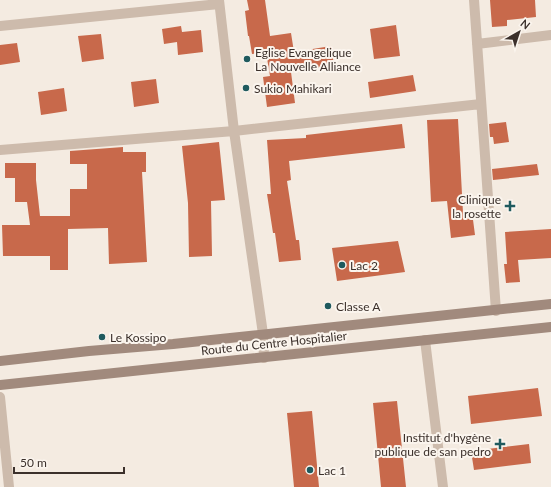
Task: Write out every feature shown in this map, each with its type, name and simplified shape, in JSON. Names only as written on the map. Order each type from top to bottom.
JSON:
[{"type":"street","points":[[474,0],[496,311]]},
{"type":"street","points":[[0,26],[219,2],[234,131],[263,334],[264,358]]},
{"type":"street","points":[[477,44],[551,35]]},
{"type":"street","points":[[0,150],[234,131],[481,104]]},
{"type":"street","name":"Route du Centre Hospitalier","points":[[0,362],[89,351],[173,344],[551,304]]},
{"type":"street","name":"Route du Centre Hospitalier","points":[[0,386],[551,327]]},
{"type":"street","points":[[425,340],[443,487]]},
{"type":"street","points":[[0,397],[9,487]]},
{"type":"building","points":[[247,0],[265,0],[270,36],[291,33],[294,52],[331,46],[334,65],[291,72],[295,103],[267,107],[263,77],[270,76],[266,52],[252,54],[245,11],[249,10]]},
{"type":"building","points":[[490,0],[535,0],[536,17],[507,20],[507,26],[492,27]]},
{"type":"building","points":[[396,25],[400,56],[374,59],[370,29]]},
{"type":"building","points":[[181,26],[182,32],[201,30],[203,52],[178,55],[177,42],[164,44],[162,29]]},
{"type":"building","points":[[101,34],[104,59],[82,62],[78,36]]},
{"type":"building","points":[[17,43],[20,62],[0,65],[0,45]]},
{"type":"building","points":[[413,75],[416,91],[370,98],[368,82]]},
{"type":"building","points":[[156,79],[159,103],[134,107],[131,82]]},
{"type":"building","points":[[64,88],[67,111],[41,115],[38,92]]},
{"type":"building","points":[[458,119],[463,213],[472,212],[475,235],[451,238],[447,201],[431,202],[427,120]]},
{"type":"building","points":[[506,122],[509,142],[494,144],[493,137],[490,137],[489,124]]},
{"type":"building","points":[[402,124],[405,148],[289,161],[291,180],[287,181],[296,240],[299,240],[301,260],[279,262],[267,194],[271,194],[267,140],[306,138],[306,135]]},
{"type":"building","points":[[219,142],[225,200],[211,201],[212,256],[189,257],[188,203],[182,146]]},
{"type":"building","points":[[123,147],[123,152],[146,152],[146,172],[142,172],[147,262],[109,264],[108,228],[68,229],[68,270],[50,270],[50,256],[3,256],[2,225],[30,225],[27,202],[15,202],[15,178],[5,178],[5,163],[36,163],[36,180],[40,216],[70,216],[70,189],[87,189],[87,164],[70,164],[70,151]]},
{"type":"building","points":[[537,164],[539,175],[493,180],[492,169]]},
{"type":"building","points":[[551,229],[551,258],[518,260],[520,282],[506,283],[504,264],[507,264],[505,232]]},
{"type":"building","points":[[398,241],[405,272],[337,281],[332,248]]},
{"type":"building","name":"Institut d'hygène publique de san pedro","points":[[538,388],[542,416],[471,424],[468,396]]},
{"type":"building","points":[[397,401],[406,487],[381,487],[373,403]]},
{"type":"building","points":[[312,411],[319,487],[294,487],[287,413]]},
{"type":"building","points":[[529,444],[531,463],[474,470],[471,451]]},
{"type":"place","name":"Eglise Evangelique La Nouvelle Alliance","points":[[247,59]]},
{"type":"place","name":"Sukio Mahikari","points":[[246,88]]},
{"type":"place","name":"Clinique la rosette","points":[[510,206]]},
{"type":"place","name":"Lac 2","points":[[342,265]]},
{"type":"place","name":"Classe A","points":[[328,306]]},
{"type":"place","name":"Le Kossipo","points":[[102,337]]},
{"type":"place","name":"Institut d'hygène publique de san pedro","points":[[500,444]]},
{"type":"place","name":"Lac 1","points":[[310,470]]}]
